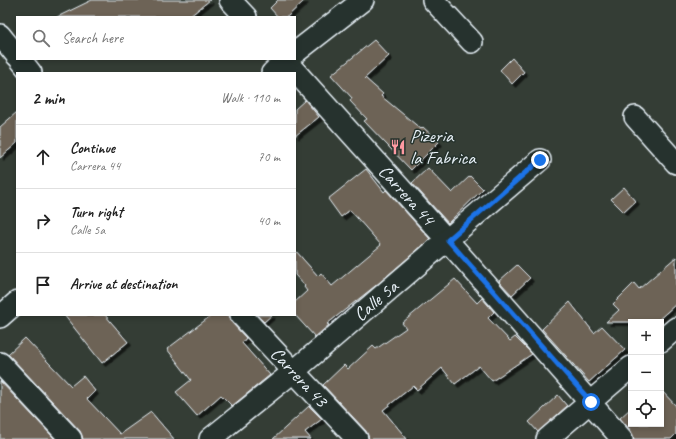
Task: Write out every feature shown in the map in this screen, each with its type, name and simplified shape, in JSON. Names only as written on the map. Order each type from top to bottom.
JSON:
[{"type":"street","points":[[230,0],[245,16]]},
{"type":"street","points":[[296,52],[362,0]]},
{"type":"street","points":[[433,0],[472,42]]},
{"type":"street","points":[[0,35],[16,55]]},
{"type":"street","points":[[21,60],[30,72]]},
{"type":"street","name":"Carrera 44","points":[[285,61],[295,72]]},
{"type":"street","name":"Carrera 44","points":[[296,73],[448,240],[622,439]]},
{"type":"street","points":[[635,117],[676,163]]},
{"type":"street","name":"Calle 5a","points":[[210,439],[293,372],[540,160]]},
{"type":"street","points":[[0,316],[16,303]]},
{"type":"street","name":"Carrera 43","points":[[242,316],[357,439]]},
{"type":"street","points":[[664,338],[676,328]]},
{"type":"street","points":[[0,363],[71,439]]},
{"type":"street","points":[[547,439],[628,370]]},
{"type":"building","points":[[92,0],[210,0],[190,16],[59,16]]},
{"type":"building","points":[[278,0],[305,0],[288,16],[277,16],[270,8]]},
{"type":"building","points":[[374,40],[389,56],[365,78],[383,94],[381,96],[421,129],[423,127],[439,142],[411,170],[364,121],[367,119],[350,101],[352,98],[331,75]]},
{"type":"building","points":[[512,58],[524,72],[512,84],[500,70]]},
{"type":"building","points":[[305,100],[319,117],[296,135],[296,108]]},
{"type":"building","points":[[16,113],[16,144],[0,158],[0,127]]},
{"type":"building","points":[[428,168],[452,193],[470,176],[483,189],[448,223],[412,183]]},
{"type":"building","points":[[366,169],[384,192],[386,190],[430,239],[379,283],[327,324],[329,325],[315,337],[296,316],[296,301],[307,291],[304,287],[305,286],[296,276],[296,251],[318,276],[321,273],[332,286],[381,245],[350,210],[341,217],[328,199]]},
{"type":"building","points":[[624,187],[636,201],[624,212],[611,199]]},
{"type":"building","points":[[676,257],[676,304],[659,319],[628,319],[628,322],[606,322],[619,310],[613,304],[634,283],[639,289]]},
{"type":"building","points":[[517,265],[530,278],[512,295],[499,281]]},
{"type":"building","points":[[455,279],[477,303],[482,298],[494,312],[488,318],[510,341],[515,337],[532,354],[492,381],[479,366],[455,384],[442,368],[417,390],[413,386],[383,410],[407,439],[369,439],[366,431],[323,385],[344,365],[348,369],[373,346],[376,349],[406,328],[402,323]]},
{"type":"building","points":[[570,302],[594,333],[602,326],[625,350],[589,382],[542,329]]},
{"type":"building","points":[[65,316],[106,316],[128,342],[102,363]]},
{"type":"building","points":[[211,316],[229,316],[232,323],[246,338],[242,343],[270,375],[232,406],[221,395],[197,416],[176,392],[191,380],[167,349]]},
{"type":"building","points":[[258,316],[271,316],[264,322]]},
{"type":"building","points":[[25,338],[71,386],[83,376],[95,391],[87,399],[120,434],[151,412],[174,439],[83,439],[80,431],[8,354]]},
{"type":"building","points":[[0,381],[55,439],[0,439]]},
{"type":"building","points":[[664,393],[676,406],[676,434],[671,439],[634,439],[631,431],[620,418],[628,411],[628,427],[664,427]]},
{"type":"building","points":[[558,395],[567,406],[538,432],[529,422]]},
{"type":"building","points":[[309,406],[322,419],[305,432],[311,439],[273,439]]},
{"type":"place","name":"Pizeria la Fabrica","points":[[398,147]]},
{"type":"route","points":[[540,160],[448,240],[591,402]]}]
